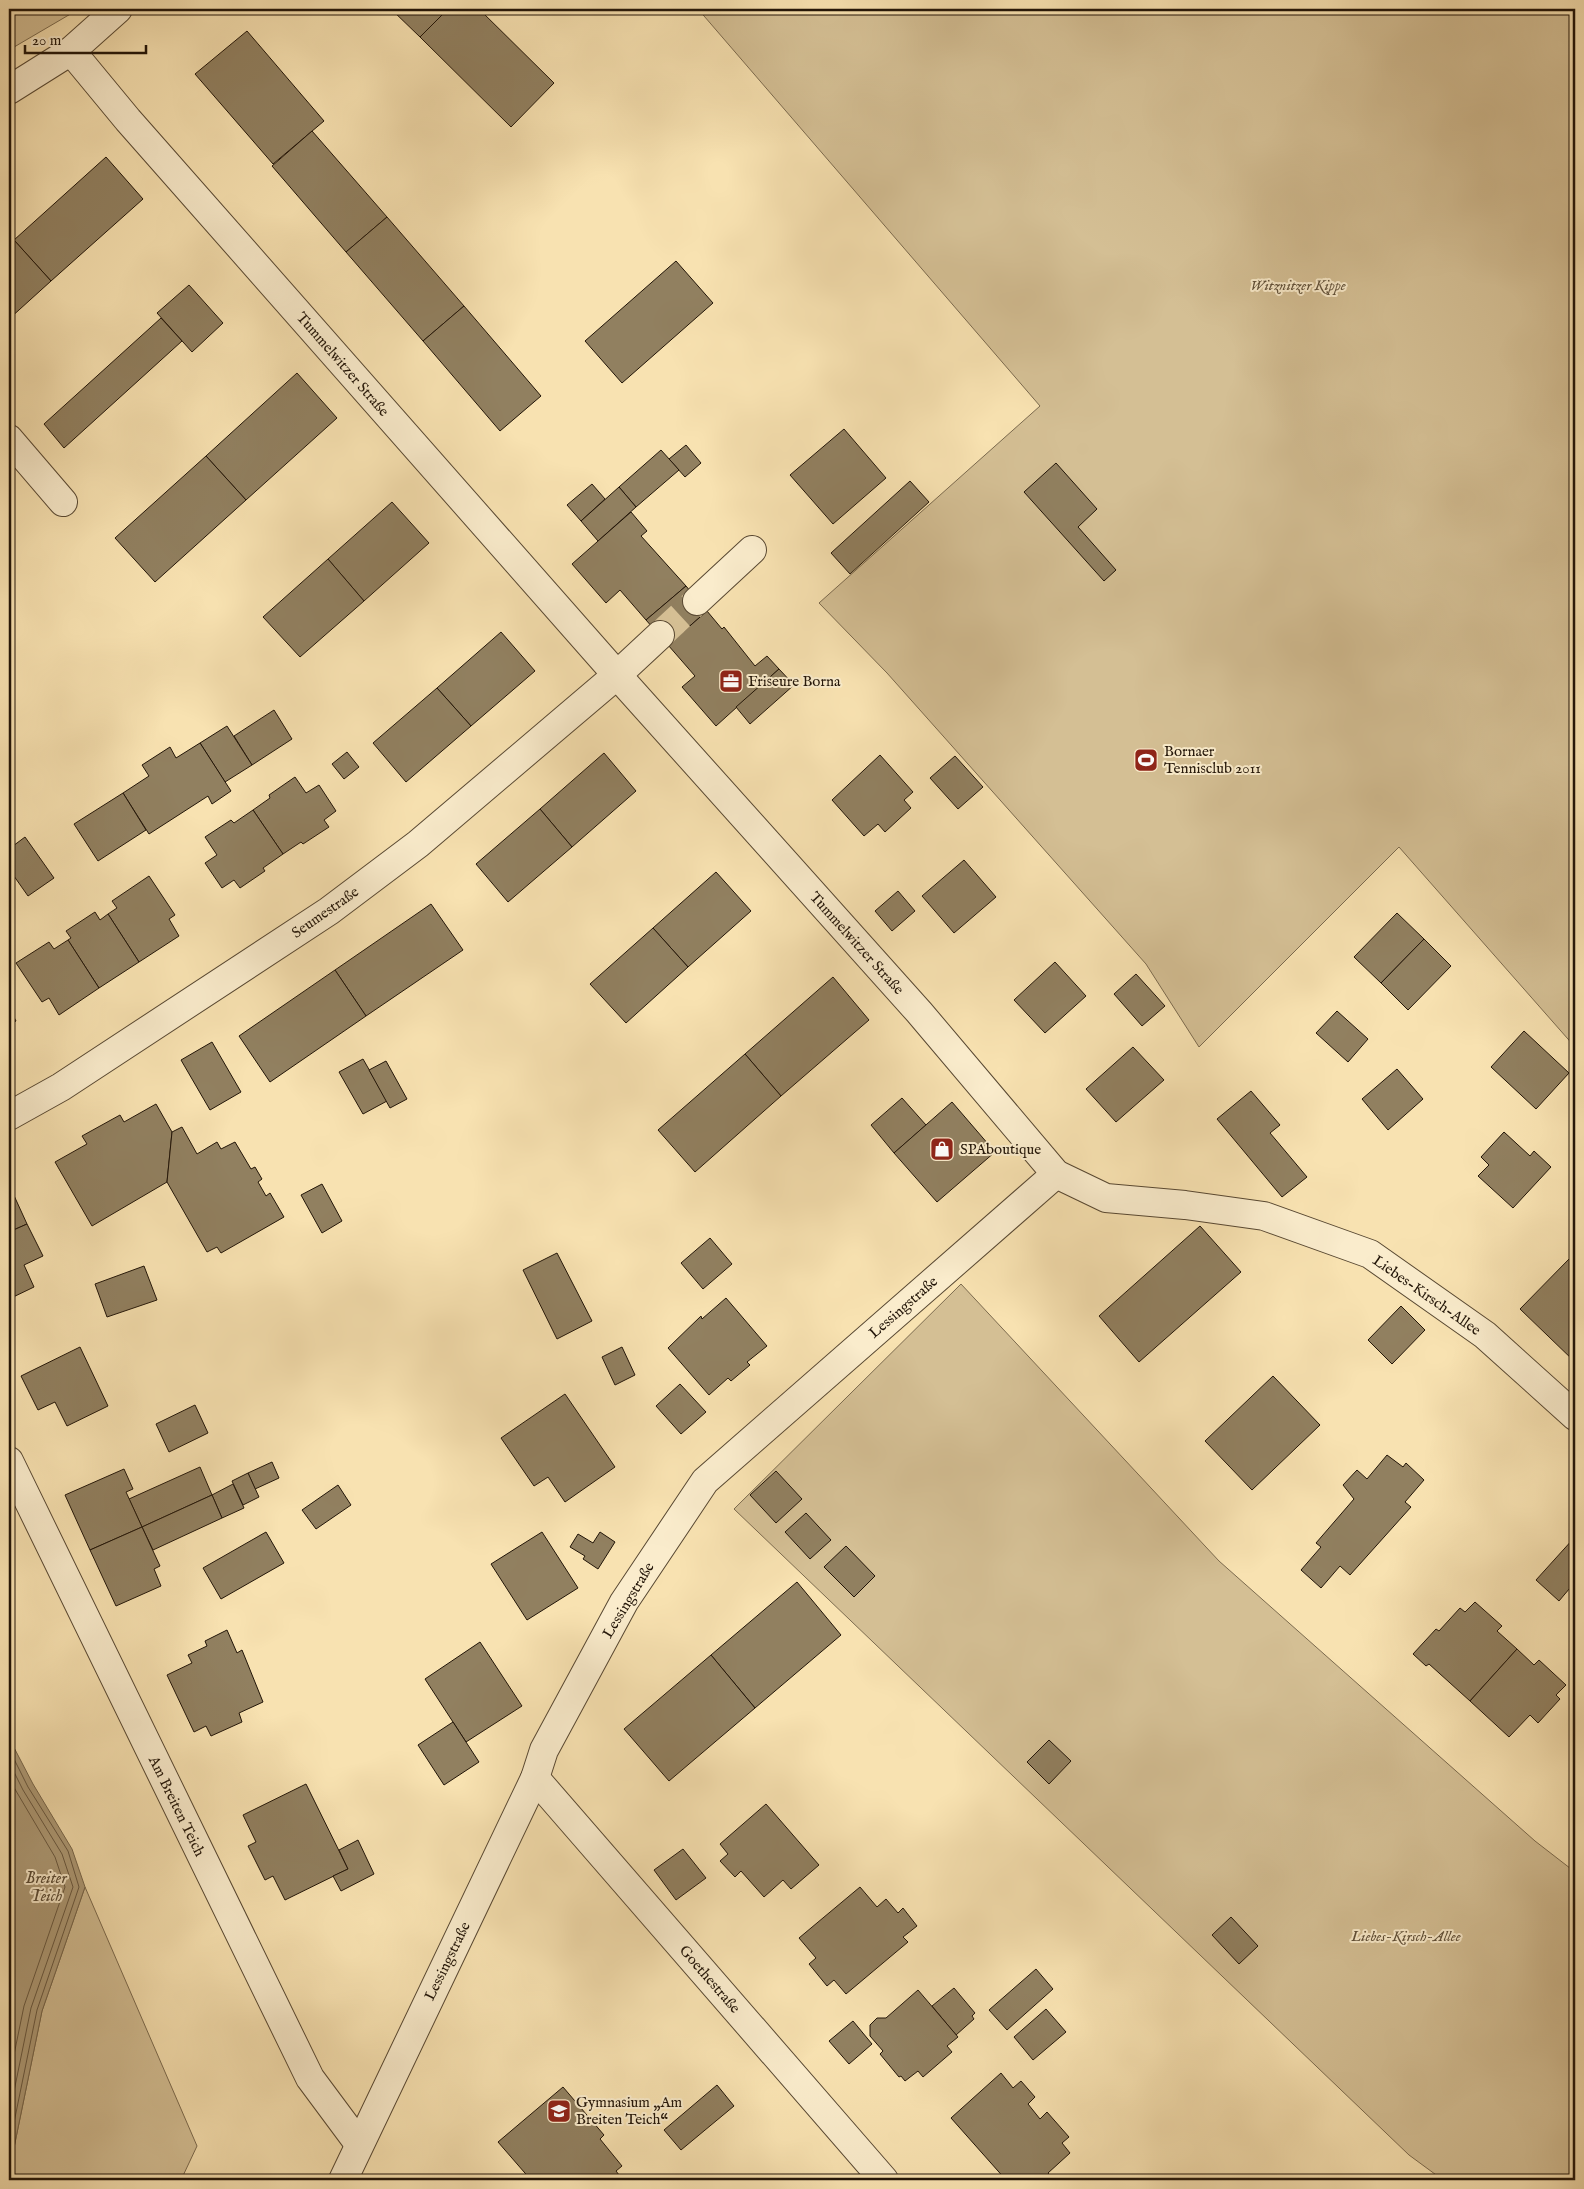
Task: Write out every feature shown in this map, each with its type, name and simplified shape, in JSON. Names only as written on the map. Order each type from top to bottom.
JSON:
[{"type":"street","points":[[9,90],[71,51],[118,9]]},
{"type":"street","name":"Tummelwitzer Straße","points":[[71,51],[128,120],[617,675],[919,1012],[1056,1174],[1106,1198]]},
{"type":"street","points":[[9,439],[63,502]]},
{"type":"street","points":[[697,600],[752,550]]},
{"type":"street","points":[[617,675],[660,635]]},
{"type":"street","name":"Seumestraße","points":[[9,1116],[61,1087],[329,911],[418,844],[617,675]]},
{"type":"street","name":"Lessingstraße","points":[[343,2180],[535,1778],[544,1750],[624,1602],[705,1480],[1056,1174]]},
{"type":"street","name":"Liebes-Kirsch-Allee","points":[[1106,1198],[1185,1205],[1264,1216],[1370,1254],[1485,1336],[1575,1416]]},
{"type":"street","name":"Am Breiten Teich","points":[[9,1461],[310,2078],[359,2144]]},
{"type":"street","name":"Goethestraße","points":[[535,1778],[884,2180]]},
{"type":"green space","points":[[9,9],[79,9],[9,50]]},
{"type":"green space","name":"Witznitzer Kippe","points":[[698,9],[1575,9],[1575,1047],[1399,847],[1199,1047],[1146,964],[887,673],[819,603],[1040,406]]},
{"type":"green space","name":"Liebes-Kirsch-Allee","points":[[961,1284],[1219,1561],[1535,1841],[1575,1872],[1575,2180],[1443,2180],[1409,2155],[734,1509]]},
{"type":"green space","points":[[85,1887],[197,2146],[181,2180],[9,2180],[9,2172],[42,2011]]},
{"type":"water","name":"Breiter Teich","points":[[9,1738],[33,1784],[72,1849],[85,1887],[42,2011],[9,2172]]},
{"type":"building","points":[[391,9],[448,9],[420,37]]},
{"type":"building","points":[[448,9],[479,9],[554,83],[511,127],[420,37]]},
{"type":"building","points":[[247,31],[324,121],[273,164],[195,74]]},
{"type":"building","points":[[312,131],[387,217],[346,252],[272,166]]},
{"type":"building","points":[[106,157],[143,199],[51,281],[14,240]]},
{"type":"building","points":[[387,217],[464,306],[423,341],[346,252]]},
{"type":"building","points":[[14,240],[51,281],[9,319],[9,245]]},
{"type":"building","points":[[676,261],[713,303],[622,383],[585,341]]},
{"type":"building","points":[[189,285],[223,323],[192,352],[157,313]]},
{"type":"building","points":[[464,306],[541,396],[500,431],[423,341]]},
{"type":"building","points":[[161,318],[182,341],[64,448],[44,424]]},
{"type":"building","points":[[297,373],[337,418],[246,500],[206,456]]},
{"type":"building","points":[[844,429],[886,478],[833,524],[790,475]]},
{"type":"building","points":[[686,445],[701,463],[685,477],[669,459]]},
{"type":"building","points":[[661,450],[679,470],[636,507],[619,487]]},
{"type":"building","points":[[206,456],[246,500],[155,582],[115,538]]},
{"type":"building","points":[[1056,463],[1097,509],[1078,527],[1116,570],[1104,581],[1024,492]]},
{"type":"building","points":[[910,481],[929,502],[850,574],[831,553]]},
{"type":"building","points":[[592,484],[605,499],[581,521],[567,505]]},
{"type":"building","points":[[619,487],[636,507],[598,541],[581,521]]},
{"type":"building","points":[[392,502],[429,543],[364,601],[328,559]]},
{"type":"building","points":[[631,512],[647,531],[641,536],[686,586],[646,620],[620,590],[606,603],[572,564]]},
{"type":"building","points":[[328,559],[364,601],[300,657],[263,617]]},
{"type":"building","points":[[686,586],[707,611],[668,645],[646,620]]},
{"type":"building","points":[[707,611],[722,629],[724,627],[755,666],[767,656],[779,669],[716,726],[682,687],[695,676],[668,645]]},
{"type":"building","points":[[501,632],[535,671],[471,726],[437,688]]},
{"type":"building","points":[[779,669],[794,685],[750,724],[736,707]]},
{"type":"building","points":[[437,688],[471,726],[406,782],[373,743]]},
{"type":"building","points":[[274,710],[292,739],[252,765],[234,736]]},
{"type":"building","points":[[227,726],[252,765],[225,782],[200,743]]},
{"type":"building","points":[[200,743],[231,791],[212,804],[208,796],[149,834],[123,793],[149,776],[142,765],[170,747],[176,758]]},
{"type":"building","points":[[347,752],[359,767],[344,779],[332,764]]},
{"type":"building","points":[[604,753],[636,791],[572,847],[540,809]]},
{"type":"building","points":[[880,755],[913,792],[904,800],[911,808],[885,832],[878,824],[864,836],[832,800]]},
{"type":"building","points":[[955,756],[983,787],[958,809],[930,778]]},
{"type":"building","points":[[295,777],[306,793],[319,785],[336,811],[324,820],[329,827],[283,854],[253,810],[270,798],[269,795]]},
{"type":"building","points":[[123,793],[146,830],[98,861],[74,824]]},
{"type":"building","points":[[540,809],[572,847],[508,902],[476,864]]},
{"type":"building","points":[[253,810],[283,854],[263,868],[265,871],[240,888],[234,880],[222,888],[205,863],[217,855],[205,837],[231,820],[234,823]]},
{"type":"building","points":[[25,837],[54,878],[28,896],[9,869],[9,849]]},
{"type":"building","points":[[964,860],[996,897],[954,933],[922,896]]},
{"type":"building","points":[[716,872],[751,911],[688,967],[653,928]]},
{"type":"building","points":[[149,876],[175,915],[169,919],[179,936],[139,962],[108,914],[117,908],[112,901]]},
{"type":"building","points":[[898,891],[915,911],[892,931],[875,911]]},
{"type":"building","points":[[431,904],[463,950],[366,1016],[335,970]]},
{"type":"building","points":[[95,912],[100,920],[108,914],[139,962],[99,988],[68,940],[71,938],[66,931]]},
{"type":"building","points":[[1397,913],[1424,939],[1381,983],[1354,957]]},
{"type":"building","points":[[653,928],[688,967],[626,1023],[590,984]]},
{"type":"building","points":[[1424,939],[1451,966],[1408,1010],[1381,983]]},
{"type":"building","points":[[68,940],[99,988],[59,1015],[49,998],[42,1002],[16,963],[49,942],[54,949]]},
{"type":"building","points":[[1055,962],[1086,996],[1045,1033],[1014,1000]]},
{"type":"building","points":[[335,970],[366,1016],[270,1082],[239,1036]]},
{"type":"building","points":[[1136,974],[1165,1006],[1142,1026],[1114,994]]},
{"type":"building","points":[[833,977],[869,1020],[781,1096],[745,1054]]},
{"type":"building","points":[[9,1008],[16,1021],[9,1025]]},
{"type":"building","points":[[1337,1011],[1368,1039],[1348,1062],[1316,1033]]},
{"type":"building","points":[[1524,1031],[1569,1073],[1536,1109],[1491,1067]]},
{"type":"building","points":[[212,1042],[241,1092],[210,1110],[181,1060]]},
{"type":"building","points":[[1133,1047],[1164,1080],[1116,1122],[1086,1089]]},
{"type":"building","points":[[745,1054],[781,1096],[695,1172],[658,1130]]},
{"type":"building","points":[[363,1059],[387,1101],[363,1114],[339,1072]]},
{"type":"building","points":[[386,1061],[407,1099],[390,1108],[369,1070]]},
{"type":"building","points":[[1397,1069],[1423,1099],[1388,1130],[1362,1099]]},
{"type":"building","points":[[1251,1091],[1280,1125],[1270,1133],[1307,1177],[1282,1197],[1217,1119]]},
{"type":"building","points":[[902,1098],[926,1125],[894,1153],[871,1125]]},
{"type":"building","points":[[952,1102],[995,1152],[937,1202],[894,1153]]},
{"type":"building","points":[[156,1104],[172,1132],[167,1182],[92,1226],[55,1162],[87,1144],[82,1136],[120,1115],[124,1122]]},
{"type":"building","points":[[182,1127],[197,1154],[217,1142],[221,1149],[235,1142],[251,1169],[255,1167],[262,1179],[258,1182],[266,1196],[270,1193],[284,1217],[221,1253],[217,1247],[207,1252],[167,1182],[172,1132]]},
{"type":"building","points":[[1504,1132],[1530,1156],[1534,1151],[1551,1167],[1513,1208],[1478,1176],[1489,1165],[1481,1157]]},
{"type":"building","points":[[322,1184],[342,1221],[322,1233],[301,1195]]},
{"type":"building","points":[[11,1189],[27,1224],[9,1232],[9,1190]]},
{"type":"building","points":[[27,1224],[43,1256],[24,1265],[34,1287],[9,1299],[9,1232]]},
{"type":"building","points":[[1200,1226],[1241,1272],[1139,1362],[1099,1316]]},
{"type":"building","points":[[710,1238],[732,1264],[703,1289],[681,1263]]},
{"type":"building","points":[[557,1253],[592,1321],[557,1339],[523,1270]]},
{"type":"building","points":[[1570,1258],[1575,1263],[1575,1362],[1520,1309]]},
{"type":"building","points":[[144,1266],[157,1300],[107,1317],[95,1284]]},
{"type":"building","points":[[726,1298],[767,1346],[747,1362],[750,1365],[731,1381],[728,1378],[709,1395],[668,1348],[701,1316],[702,1319]]},
{"type":"building","points":[[1401,1306],[1425,1330],[1392,1364],[1368,1340]]},
{"type":"building","points":[[80,1347],[108,1406],[67,1426],[55,1402],[38,1410],[21,1376]]},
{"type":"building","points":[[622,1347],[635,1375],[615,1385],[602,1357]]},
{"type":"building","points":[[1273,1376],[1320,1425],[1252,1490],[1205,1441]]},
{"type":"building","points":[[680,1384],[706,1412],[681,1434],[656,1406]]},
{"type":"building","points":[[565,1394],[615,1467],[565,1502],[548,1477],[534,1486],[501,1438]]},
{"type":"building","points":[[195,1405],[208,1433],[169,1452],[156,1424]]},
{"type":"building","points":[[1387,1455],[1403,1467],[1406,1463],[1424,1480],[1405,1502],[1411,1507],[1350,1575],[1340,1566],[1321,1588],[1301,1570],[1321,1547],[1316,1543],[1354,1499],[1343,1485],[1357,1470],[1367,1479]]},
{"type":"building","points":[[272,1462],[279,1478],[255,1489],[248,1473]]},
{"type":"building","points":[[200,1467],[212,1495],[142,1527],[129,1499]]},
{"type":"building","points":[[124,1469],[133,1489],[126,1492],[142,1527],[90,1550],[65,1495]]},
{"type":"building","points":[[776,1471],[802,1499],[776,1523],[750,1495]]},
{"type":"building","points":[[248,1473],[259,1497],[243,1505],[232,1481]]},
{"type":"building","points":[[233,1484],[244,1508],[222,1518],[212,1495]]},
{"type":"building","points":[[338,1485],[351,1505],[316,1529],[302,1510]]},
{"type":"building","points":[[212,1495],[222,1518],[153,1550],[142,1527]]},
{"type":"building","points":[[806,1513],[831,1540],[810,1559],[785,1532]]},
{"type":"building","points":[[142,1527],[160,1566],[154,1569],[161,1586],[116,1606],[90,1550]]},
{"type":"building","points":[[266,1532],[284,1563],[221,1599],[203,1568]]},
{"type":"building","points":[[542,1532],[578,1588],[527,1620],[491,1564]]},
{"type":"building","points":[[600,1532],[615,1542],[598,1569],[583,1559],[585,1556],[570,1547],[578,1534],[593,1543]]},
{"type":"building","points":[[1574,1538],[1575,1582],[1559,1601],[1536,1580]]},
{"type":"building","points":[[846,1546],[875,1576],[854,1597],[824,1567]]},
{"type":"building","points":[[797,1582],[841,1635],[755,1708],[711,1655]]},
{"type":"building","points":[[1475,1602],[1502,1626],[1497,1631],[1517,1649],[1470,1701],[1429,1664],[1426,1666],[1413,1654],[1436,1629],[1439,1631],[1460,1608],[1465,1612]]},
{"type":"building","points":[[227,1630],[237,1653],[242,1650],[263,1702],[239,1713],[242,1722],[211,1736],[206,1726],[194,1732],[167,1675],[192,1663],[188,1655],[207,1646],[205,1641]]},
{"type":"building","points":[[480,1642],[522,1706],[466,1742],[425,1679]]},
{"type":"building","points":[[1517,1649],[1534,1665],[1539,1660],[1566,1685],[1556,1695],[1560,1699],[1538,1723],[1530,1715],[1509,1737],[1470,1701]]},
{"type":"building","points":[[711,1655],[755,1708],[669,1781],[624,1729]]},
{"type":"building","points":[[453,1722],[479,1762],[444,1785],[418,1745]]},
{"type":"building","points":[[1049,1740],[1071,1761],[1049,1784],[1027,1762]]},
{"type":"building","points":[[306,1784],[348,1869],[285,1900],[273,1876],[265,1880],[248,1846],[256,1842],[243,1815]]},
{"type":"building","points":[[766,1804],[819,1865],[791,1889],[783,1880],[764,1897],[741,1871],[735,1877],[720,1861],[728,1854],[720,1844]]},
{"type":"building","points":[[358,1840],[374,1874],[341,1891],[333,1876],[348,1869],[339,1850]]},
{"type":"building","points":[[683,1849],[706,1878],[676,1900],[654,1870]]},
{"type":"building","points":[[860,1887],[877,1907],[886,1899],[898,1913],[903,1908],[917,1926],[903,1937],[908,1942],[846,1994],[834,1980],[827,1986],[809,1964],[816,1958],[799,1938]]},
{"type":"building","points":[[1231,1917],[1258,1946],[1239,1964],[1212,1935]]},
{"type":"building","points":[[1036,1969],[1053,1989],[1007,2030],[989,2010]]},
{"type":"building","points":[[954,1988],[975,2013],[972,2016],[974,2019],[956,2035],[932,2006]]},
{"type":"building","points":[[918,1990],[958,2037],[947,2046],[952,2052],[923,2077],[918,2071],[905,2081],[901,2076],[899,2077],[880,2054],[883,2051],[870,2036],[870,2025],[877,2018],[886,2018]]},
{"type":"building","points":[[1046,2009],[1066,2032],[1033,2060],[1014,2037]]},
{"type":"building","points":[[853,2021],[872,2044],[849,2064],[829,2041]]},
{"type":"building","points":[[1001,2073],[1013,2088],[1021,2081],[1035,2097],[1028,2104],[1040,2119],[1047,2112],[1069,2137],[1062,2143],[1070,2153],[1048,2173],[1054,2180],[1006,2180],[951,2118]]},
{"type":"building","points":[[717,2085],[734,2106],[681,2150],[664,2130]]},
{"type":"building","name":"Gymnasium „Am Breiten Teich“","points":[[563,2087],[604,2135],[600,2139],[622,2166],[616,2171],[623,2180],[531,2180],[498,2142]]},
{"type":"tunnel","points":[[660,635],[697,601]]},
{"type":"place","name":"Friseure Borna","points":[[731,681]]},
{"type":"place","name":"Bornaer Tennisclub 2011","points":[[1146,760]]},
{"type":"place","name":"SPAboutique","points":[[942,1149]]},
{"type":"place","name":"Gymnasium „Am Breiten Teich“","points":[[559,2111]]}]
